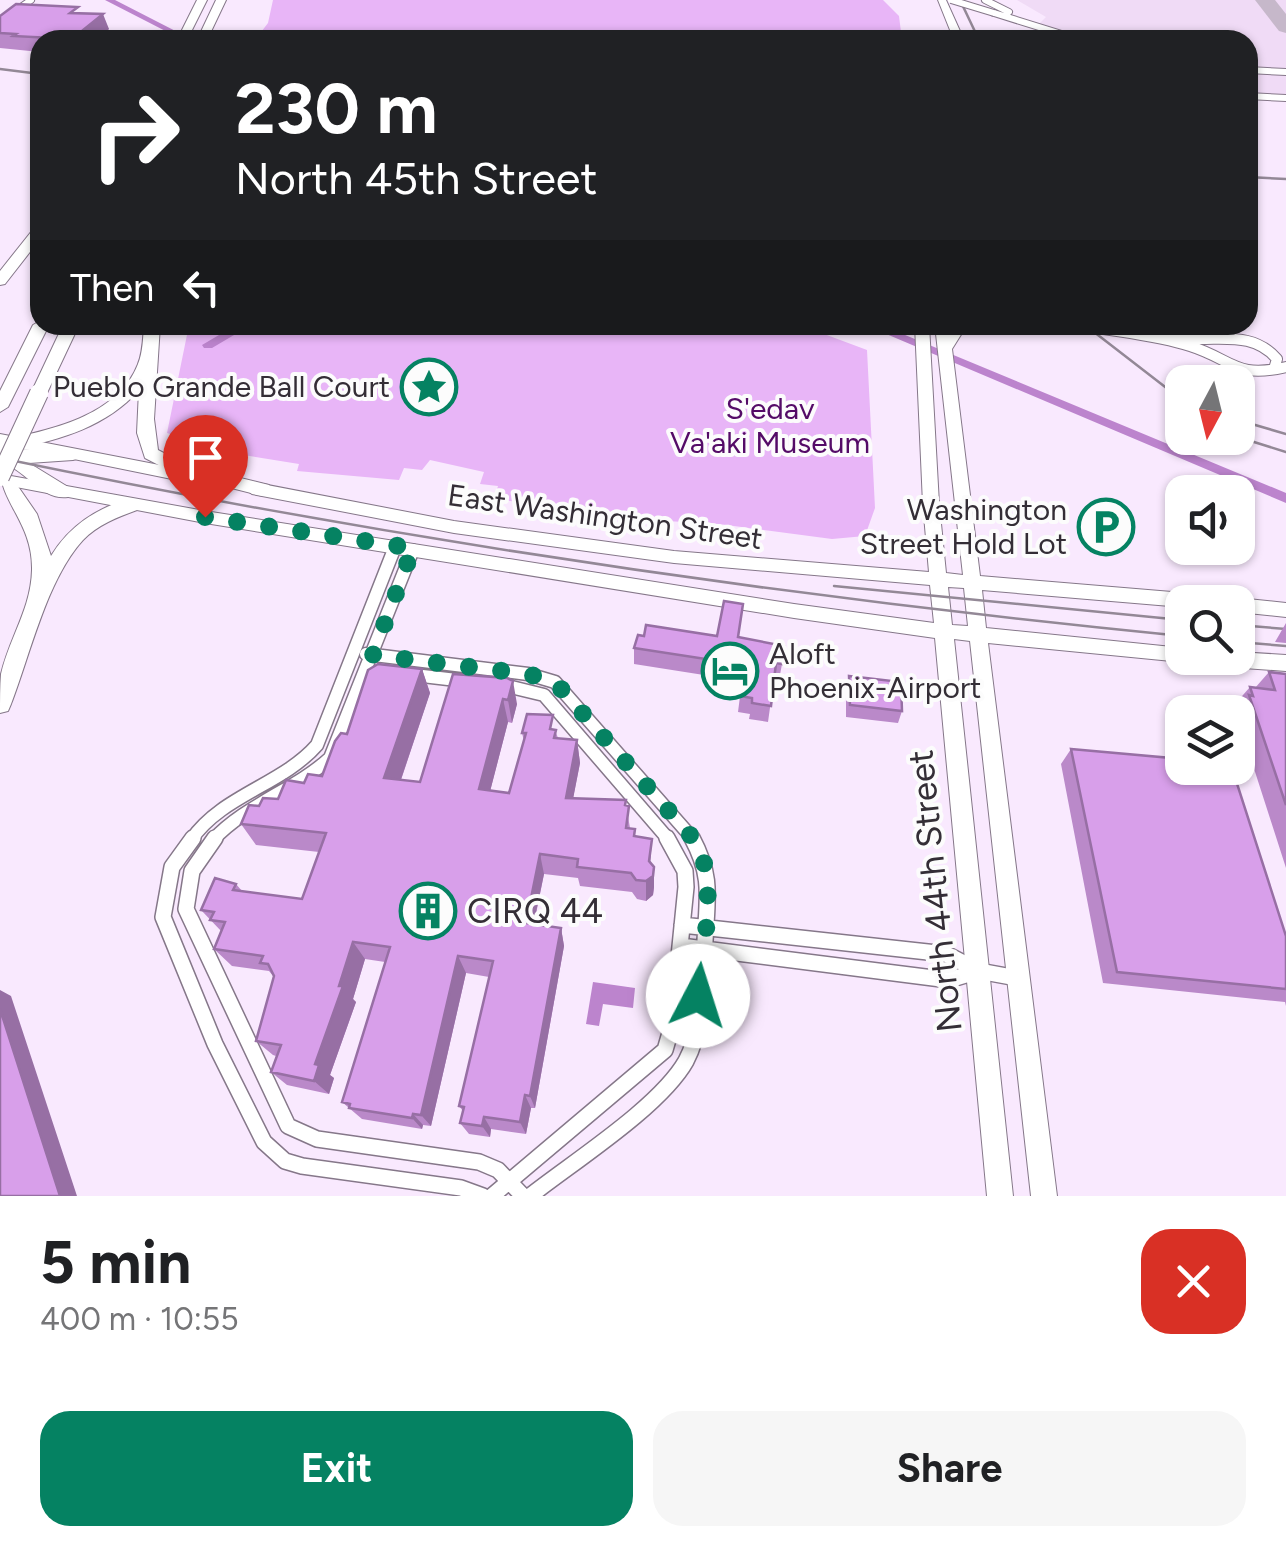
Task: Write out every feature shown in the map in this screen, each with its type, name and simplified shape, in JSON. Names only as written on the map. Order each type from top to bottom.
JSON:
[{"type":"highway","points":[[186,30],[202,0]]},
{"type":"highway","points":[[208,30],[221,0]]},
{"type":"highway","points":[[0,281],[30,243]]},
{"type":"highway","points":[[0,406],[35,335]]},
{"type":"highway","points":[[4,460],[66,335]]},
{"type":"highway","points":[[151,335],[152,378],[145,437],[151,454],[182,470],[263,490]]},
{"type":"highway","points":[[4,460],[113,404],[137,380],[149,350]]},
{"type":"highway","points":[[4,460],[72,454]]},
{"type":"highway","points":[[4,460],[62,492]]},
{"type":"highway","points":[[4,460],[42,544],[42,580],[36,613]]},
{"type":"highway","points":[[0,704],[36,613],[73,538],[96,520],[130,505]]},
{"type":"main road","points":[[933,0],[945,30]]},
{"type":"main road","points":[[942,0],[954,30]]},
{"type":"main road","name":"North 44th Street","points":[[922,335],[940,580],[1000,1196]]},
{"type":"main road","points":[[944,335],[1044,1196]]},
{"type":"main road","points":[[946,347],[954,335]]},
{"type":"main road","name":"East Washington Street","points":[[72,454],[454,526],[640,553],[1165,598]]},
{"type":"main road","name":"East Washington Street","points":[[62,492],[741,604],[945,631],[1165,652]]},
{"type":"main road","points":[[1255,607],[1286,610]]},
{"type":"main road","points":[[1255,661],[1286,663]]},
{"type":"street","points":[[0,22],[31,0]]},
{"type":"street","points":[[952,0],[996,10],[1050,30]]},
{"type":"street","points":[[985,0],[996,10]]},
{"type":"street","points":[[1258,71],[1286,72]]},
{"type":"street","points":[[1258,97],[1286,98]]},
{"type":"street","points":[[1135,335],[1184,344],[1244,372],[1286,366]]},
{"type":"street","points":[[1171,335],[1219,341],[1240,338],[1286,353]]},
{"type":"street","points":[[1217,357],[1214,345],[1219,341]]},
{"type":"street","points":[[1267,348],[1277,359],[1274,369]]},
{"type":"street","points":[[405,547],[312,753],[215,813],[188,842],[172,868],[163,917],[215,1044],[264,1142],[276,1155],[302,1166],[460,1188],[482,1196]]},
{"type":"street","points":[[352,660],[370,662],[528,674],[555,682],[698,844],[706,864],[708,883],[696,1020],[685,1063],[664,1088],[526,1196],[510,1180],[479,1162],[318,1138],[288,1126],[238,1028],[186,909],[192,871],[216,836],[255,808],[305,781],[330,758],[370,662],[405,547]]},
{"type":"street","points":[[370,662],[544,694],[679,854],[685,871],[681,946],[672,1026],[665,1050],[492,1196]]},
{"type":"street","points":[[682,925],[946,954],[978,971],[1017,978]]},
{"type":"street","points":[[681,946],[948,980],[978,971]]},
{"type":"shaded area","points":[[1017,0],[1286,0],[1286,96],[1258,95],[1258,30],[1033,30],[1046,17]]},
{"type":"shaded area","points":[[593,982],[635,988],[633,1008],[603,1004],[599,1026],[586,1024]]},
{"type":"green space","points":[[273,0],[883,0],[899,16],[901,30],[263,30]]},
{"type":"green space","name":"S'edav Va'aki Museum","points":[[187,335],[827,335],[867,350],[875,508],[865,536],[832,539],[719,524],[614,518],[614,513],[494,499],[498,486],[480,484],[484,472],[430,460],[422,470],[404,468],[399,480],[297,471],[299,464],[224,452],[167,433]]},
{"type":"building","points":[[16,4],[78,7],[70,13],[103,14],[83,30],[30,30],[30,37],[0,33],[0,16]]},
{"type":"building","points":[[724,601],[743,604],[738,637],[784,646],[782,664],[776,663],[771,706],[740,696],[745,665],[634,648],[638,635],[644,636],[646,625],[717,636]]},
{"type":"building","name":"CIRQ 44","points":[[378,664],[422,669],[384,778],[420,782],[453,674],[507,678],[513,681],[508,700],[503,699],[479,789],[509,793],[526,733],[522,733],[527,714],[553,715],[550,729],[556,730],[554,738],[577,740],[566,798],[626,800],[626,828],[635,829],[634,836],[652,839],[649,861],[654,867],[653,876],[646,881],[636,880],[631,873],[577,867],[578,859],[540,854],[526,923],[561,928],[530,1096],[525,1095],[520,1122],[484,1117],[482,1126],[460,1123],[464,1107],[459,1106],[493,961],[458,956],[421,1115],[413,1114],[412,1118],[349,1108],[350,1104],[342,1102],[390,947],[353,942],[339,986],[343,986],[315,1064],[319,1065],[314,1081],[271,1072],[281,1045],[256,1041],[274,976],[268,964],[260,963],[263,956],[214,949],[225,922],[210,920],[214,912],[201,910],[215,878],[236,884],[233,890],[302,899],[326,833],[241,824],[249,805],[259,806],[263,798],[278,799],[286,780],[304,783],[308,774],[322,776],[335,741],[341,733],[347,734],[368,670]]},
{"type":"building","points":[[1269,672],[1286,674],[1286,805],[1250,687],[1275,690]]},
{"type":"building","points":[[849,676],[901,682],[902,711],[850,705]]},
{"type":"building","points":[[1071,749],[1165,757],[1165,785],[1237,785],[1286,936],[1286,989],[1117,972]]},
{"type":"building","points":[[0,1009],[60,1196],[0,1196]]},
{"type":"waterway","points":[[109,0],[169,30]]},
{"type":"waterway","points":[[208,345],[226,335]]},
{"type":"waterway","points":[[895,335],[1286,498]]},
{"type":"taxiway","points":[[1265,0],[1286,27]]},
{"type":"tram line","points":[[960,0],[974,30]]},
{"type":"tram line","points":[[1098,335],[1165,387]]},
{"type":"tram line","points":[[1255,425],[1286,434]]},
{"type":"tram line","points":[[1255,442],[1286,452]]},
{"type":"tram line","points":[[0,458],[294,514],[588,563],[884,603],[1165,634]]},
{"type":"tram line","points":[[834,586],[1165,618]]},
{"type":"tram line","points":[[1255,626],[1286,629]]},
{"type":"tram line","points":[[1255,643],[1286,646]]},
{"type":"railway","points":[[0,69],[30,73]]},
{"type":"railway","points":[[1258,178],[1286,179]]},
{"type":"place","name":"Pueblo Grande Ball Court","points":[[429,387]]},
{"type":"place","name":"Washington Street Hold Lot","points":[[1106,527]]},
{"type":"place","name":"Aloft Phoenix-Airport","points":[[730,671]]},
{"type":"place","name":"CIRQ 44","points":[[428,911]]},
{"type":"route","points":[[205,517],[413,548],[373,655],[544,676],[555,682],[698,844],[708,883],[698,996]]}]
